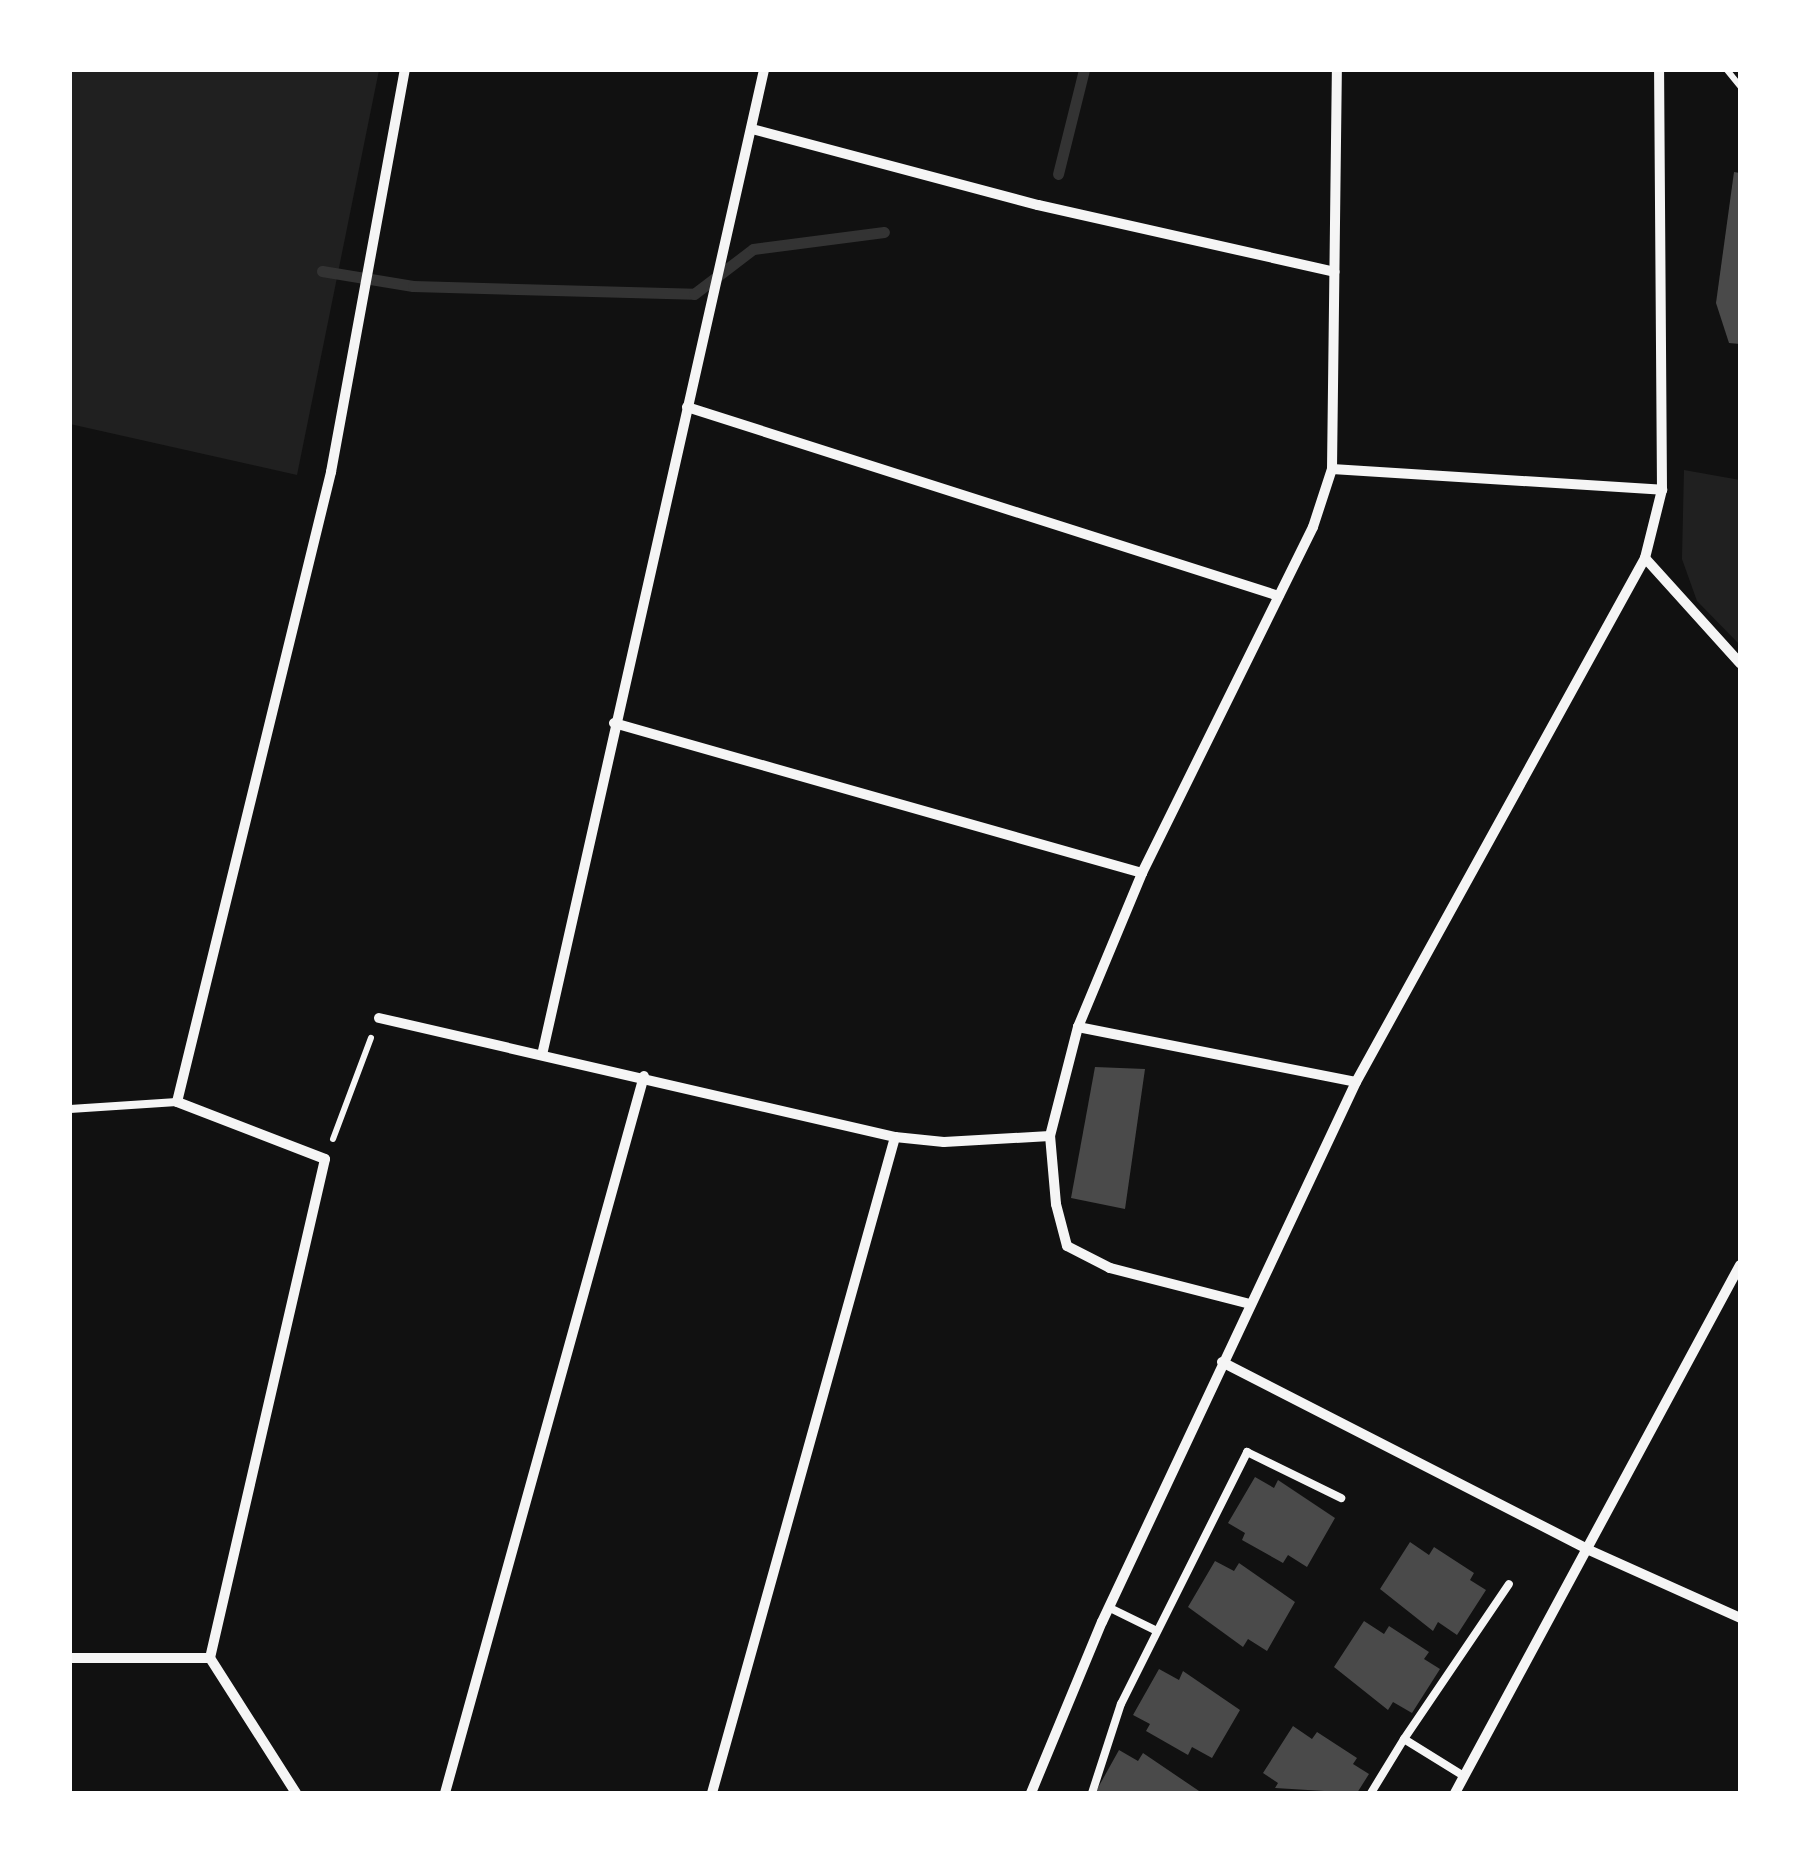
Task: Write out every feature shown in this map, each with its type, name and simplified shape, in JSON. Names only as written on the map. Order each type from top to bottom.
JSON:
[{"type":"street","points":[[296,1793],[210,1658],[325,1158],[177,1102],[331,472],[406,70]]},
{"type":"street","points":[[542,1056],[764,70]]},
{"type":"street","points":[[1250,1304],[1110,1268],[1068,1246],[1056,1204],[1050,1136],[1078,1026],[1142,873],[1279,596],[1332,469],[1338,70]]},
{"type":"street","points":[[1032,1793],[1110,1608],[1222,1362],[1356,1082],[1645,558],[1662,490],[1660,70]]},
{"type":"street","points":[[752,129],[1038,205],[1335,272]]},
{"type":"street","points":[[687,407],[1279,596]]},
{"type":"street","points":[[1332,469],[1662,490]]},
{"type":"street","points":[[1645,558],[1740,663]]},
{"type":"street","points":[[614,723],[1142,873]]},
{"type":"street","points":[[379,1018],[644,1076],[895,1137],[944,1142],[1050,1136]]},
{"type":"street","points":[[1078,1026],[1356,1082]]},
{"type":"street","points":[[445,1793],[644,1076]]},
{"type":"street","points":[[712,1793],[895,1137]]},
{"type":"street","points":[[1455,1793],[1740,1265]]},
{"type":"street","points":[[1222,1362],[1589,1550],[1740,1618]]},
{"type":"street","points":[[70,1658],[210,1658]]},
{"type":"lane","points":[[70,1109],[177,1102]]},
{"type":"lane","points":[[1092,1793],[1121,1704],[1247,1452],[1341,1498]]},
{"type":"lane","points":[[1371,1793],[1510,1584]]},
{"type":"lane","points":[[1110,1608],[1157,1631]]},
{"type":"lane","points":[[1404,1739],[1464,1776]]},
{"type":"path","points":[[1727,70],[1740,86]]},
{"type":"path","points":[[325,1158],[379,1018]]},
{"type":"shaded area","points":[[70,70],[379,70],[297,475],[70,424]]},
{"type":"shaded area","points":[[1684,470],[1740,480],[1740,645],[1697,601],[1682,559]]},
{"type":"building","points":[[1734,172],[1740,173],[1740,344],[1729,343],[1716,303]]},
{"type":"building","points":[[1095,1067],[1145,1069],[1125,1209],[1071,1198]]},
{"type":"building","points":[[1255,1477],[1274,1488],[1278,1480],[1335,1518],[1307,1567],[1288,1555],[1283,1563],[1242,1540],[1245,1533],[1228,1523]]},
{"type":"building","points":[[1410,1542],[1429,1555],[1434,1547],[1474,1573],[1470,1580],[1486,1590],[1457,1635],[1438,1622],[1433,1631],[1380,1589]]},
{"type":"building","points":[[1215,1561],[1234,1571],[1239,1563],[1295,1602],[1267,1651],[1248,1639],[1243,1647],[1188,1607]]},
{"type":"building","points":[[1364,1621],[1384,1634],[1389,1626],[1429,1652],[1424,1659],[1440,1669],[1412,1713],[1393,1702],[1388,1710],[1334,1667]]},
{"type":"building","points":[[1159,1669],[1179,1680],[1183,1671],[1240,1710],[1212,1758],[1192,1747],[1188,1755],[1146,1731],[1150,1724],[1133,1715]]},
{"type":"building","points":[[1293,1726],[1312,1739],[1317,1732],[1357,1758],[1353,1764],[1369,1774],[1357,1793],[1275,1788],[1278,1783],[1263,1773]]},
{"type":"building","points":[[1119,1750],[1138,1761],[1143,1753],[1202,1793],[1095,1793]]},
{"type":"waterway","points":[[1058,174],[1084,70]]},
{"type":"waterway","points":[[322,271],[413,286],[694,294],[753,249],[884,232]]}]
